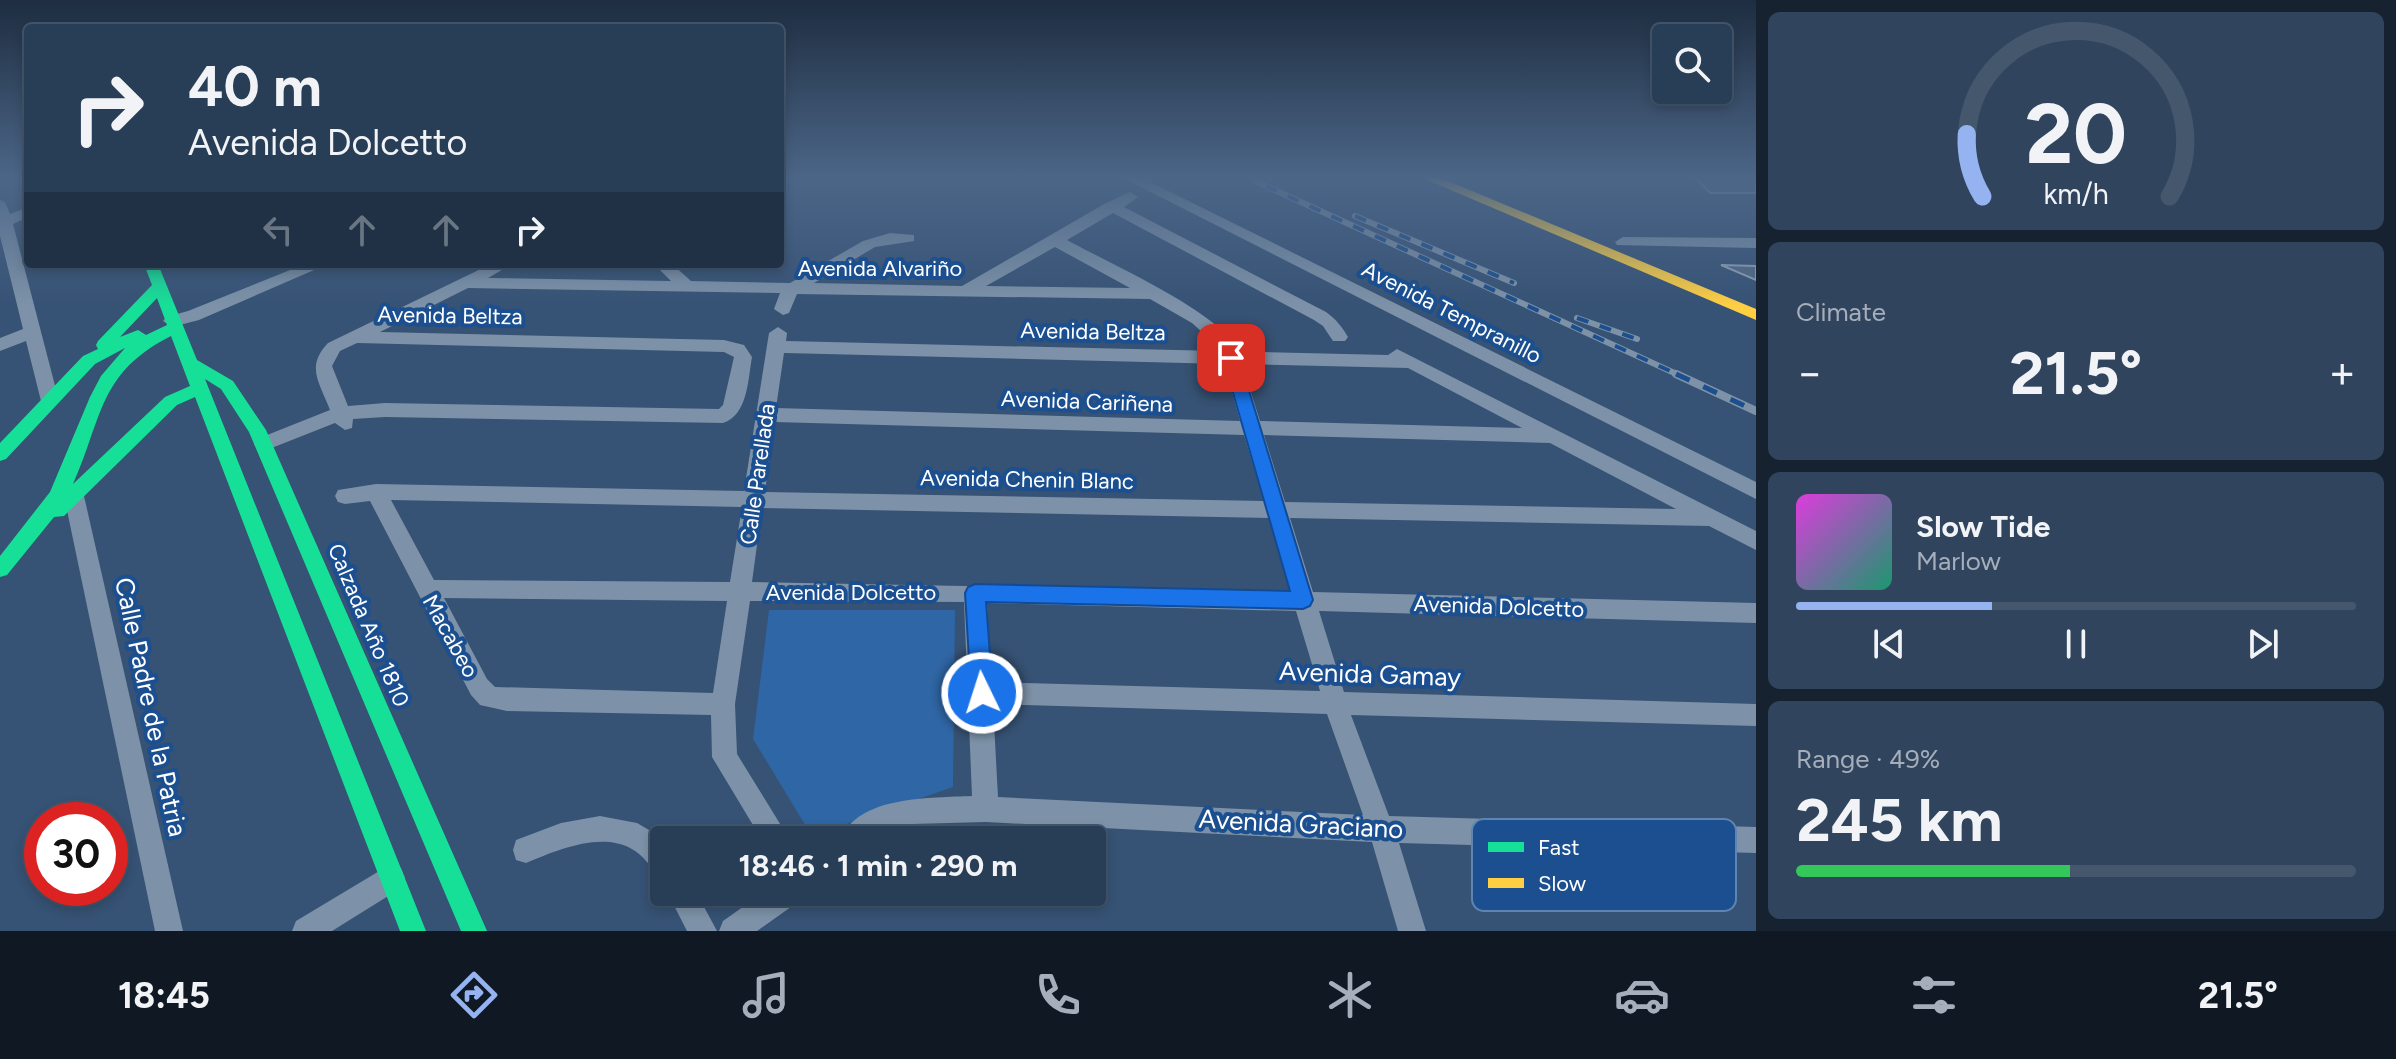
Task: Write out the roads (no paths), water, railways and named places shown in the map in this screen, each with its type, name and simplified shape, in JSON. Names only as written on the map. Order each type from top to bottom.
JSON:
[{"type":"main road","points":[[1528,219],[1756,315]]},
{"type":"main road","points":[[1566,219],[1756,297]]},
{"type":"main road","points":[[152,268],[413,931]]},
{"type":"main road","points":[[0,454],[159,287]]},
{"type":"main road","points":[[89,360],[174,324]]},
{"type":"main road","points":[[0,569],[27,538],[64,483],[96,400],[111,374],[138,348],[174,324]]},
{"type":"main road","name":"Calzada Año 1810","points":[[190,363],[208,369],[230,385],[246,408],[267,450],[474,931]]},
{"type":"main road","points":[[27,538],[171,401],[198,389]]},
{"type":"street","points":[[2,219],[8,276],[31,332],[50,401]]},
{"type":"street","points":[[965,291],[1089,219]]},
{"type":"street","points":[[1137,219],[1320,316],[1329,322],[1339,337]]},
{"type":"street","name":"Avenida Tempranillo","points":[[1213,219],[1756,491]]},
{"type":"street","points":[[783,309],[790,290],[869,244],[890,238],[908,238]]},
{"type":"street","points":[[1055,240],[1198,319],[1219,338]]},
{"type":"street","points":[[1623,242],[1756,243]]},
{"type":"street","points":[[174,324],[310,268]]},
{"type":"street","points":[[267,450],[343,418],[323,362],[334,347],[496,268]]},
{"type":"street","points":[[666,268],[686,286]]},
{"type":"street","name":"Avenida Alvariño","points":[[465,283],[1151,294]]},
{"type":"street","points":[[0,345],[31,332]]},
{"type":"street","name":"Avenida Beltza","points":[[343,418],[365,412],[723,416],[732,408],[743,357],[738,349],[724,346],[353,337]]},
{"type":"street","name":"Avenida Beltza","points":[[777,340],[1408,362]]},
{"type":"street","name":"Calle Parellada","points":[[768,826],[725,757],[723,704],[777,340]]},
{"type":"street","points":[[1387,350],[1756,541]]},
{"type":"street","points":[[1231,358],[1335,703],[1381,829],[1412,931]]},
{"type":"street","name":"Avenida Cariñena","points":[[765,415],[1551,436]]},
{"type":"street","name":"Avenida Chenin Blanc","points":[[345,496],[376,492],[1709,518]]},
{"type":"street","name":"Macabeo","points":[[376,492],[479,687],[489,697],[507,700],[723,704]]},
{"type":"street","name":"Calle Padre de la Patria","points":[[74,496],[169,931]]},
{"type":"street","name":"Avenida Dolcetto","points":[[426,589],[975,593],[1756,613]]},
{"type":"street","points":[[975,593],[986,809]]},
{"type":"street","name":"Avenida Gamay","points":[[982,693],[1756,715]]},
{"type":"street","name":"Avenida Graciano","points":[[870,826],[890,816],[913,811],[986,809],[1472,832]]},
{"type":"street","points":[[526,850],[555,835],[576,830],[620,831],[644,838],[650,845]]},
{"type":"street","name":"Avenida Graciano","points":[[1736,839],[1756,840]]},
{"type":"street","points":[[306,931],[391,878]]},
{"type":"street","points":[[689,906],[703,931]]},
{"type":"street","points":[[733,931],[768,906]]},
{"type":"railway","points":[[1339,219],[1681,376]]},
{"type":"railway","points":[[1363,219],[1514,283]]},
{"type":"railway","points":[[1577,318],[1637,339]]},
{"type":"railway","points":[[1676,374],[1756,411]]}]
